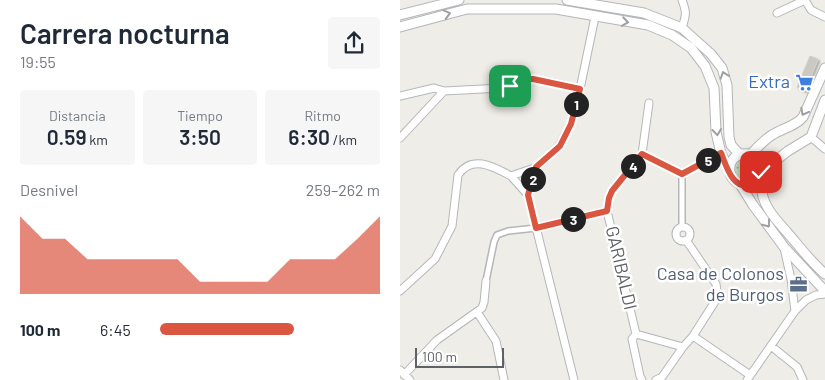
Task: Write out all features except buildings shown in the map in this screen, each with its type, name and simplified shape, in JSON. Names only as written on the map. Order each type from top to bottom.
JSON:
[{"type":"street","points":[[400,15],[458,0]]},
{"type":"street","points":[[567,0],[644,14],[682,28],[711,54],[722,68],[727,86],[728,137],[731,145],[740,155]]},
{"type":"street","points":[[682,0],[686,11],[682,28]]},
{"type":"street","points":[[777,13],[805,0],[812,10],[825,17]]},
{"type":"street","points":[[400,27],[468,4],[544,4],[556,5],[595,17],[648,25],[672,35],[691,48],[705,66],[714,88],[716,132],[721,153],[735,181],[740,184],[754,183],[761,174],[788,151],[811,137],[825,100]]},
{"type":"street","points":[[511,176],[536,167],[560,146],[571,124],[595,17]]},
{"type":"street","points":[[751,154],[770,136],[798,122],[803,117],[825,68]]},
{"type":"street","points":[[400,96],[434,88],[444,91],[502,88],[522,79],[533,79],[580,89]]},
{"type":"street","points":[[400,138],[444,91]]},
{"type":"street","points":[[649,103],[642,154],[682,174]]},
{"type":"street","points":[[811,137],[825,149]]},
{"type":"street","points":[[682,174],[721,153]]},
{"type":"street","name":"GARIBALDI","points":[[642,154],[612,191],[607,211],[636,334],[632,339],[642,380]]},
{"type":"street","points":[[732,176],[730,170],[734,158],[745,154],[751,154],[756,157],[761,166],[764,198],[770,211],[805,254],[825,274]]},
{"type":"street","points":[[400,291],[435,259],[452,226],[458,175],[461,170],[469,165],[487,164],[511,176],[528,195],[574,380]]},
{"type":"street","points":[[528,195],[536,167]]},
{"type":"street","points":[[656,380],[662,377],[693,336],[716,300],[716,284],[686,240],[680,240],[676,237],[676,232],[682,227],[682,174]]},
{"type":"street","points":[[693,336],[749,378],[795,311],[806,300],[825,292],[784,247],[740,184]]},
{"type":"street","points":[[405,375],[437,340],[482,308],[494,242],[497,235],[508,230],[536,228],[607,211]]},
{"type":"street","points":[[784,247],[795,311]]},
{"type":"street","points":[[477,312],[496,341],[504,380]]},
{"type":"street","points":[[636,334],[683,347]]},
{"type":"street","points":[[771,346],[797,367],[803,380]]},
{"type":"green space","points":[[744,158],[751,159],[757,164],[757,177],[747,182],[740,179],[735,172],[737,164]]},
{"type":"place","name":"Extra","points":[[804,82]]},
{"type":"place","name":"Casa de Colonos de Burgos","points":[[798,284]]},
{"type":"route","points":[[510,86],[522,79],[533,79],[580,89],[571,124],[560,146],[536,167],[528,195],[536,228],[607,211],[612,191],[642,154],[682,174],[721,153],[735,181],[740,184],[754,183],[760,177],[761,172]]}]
